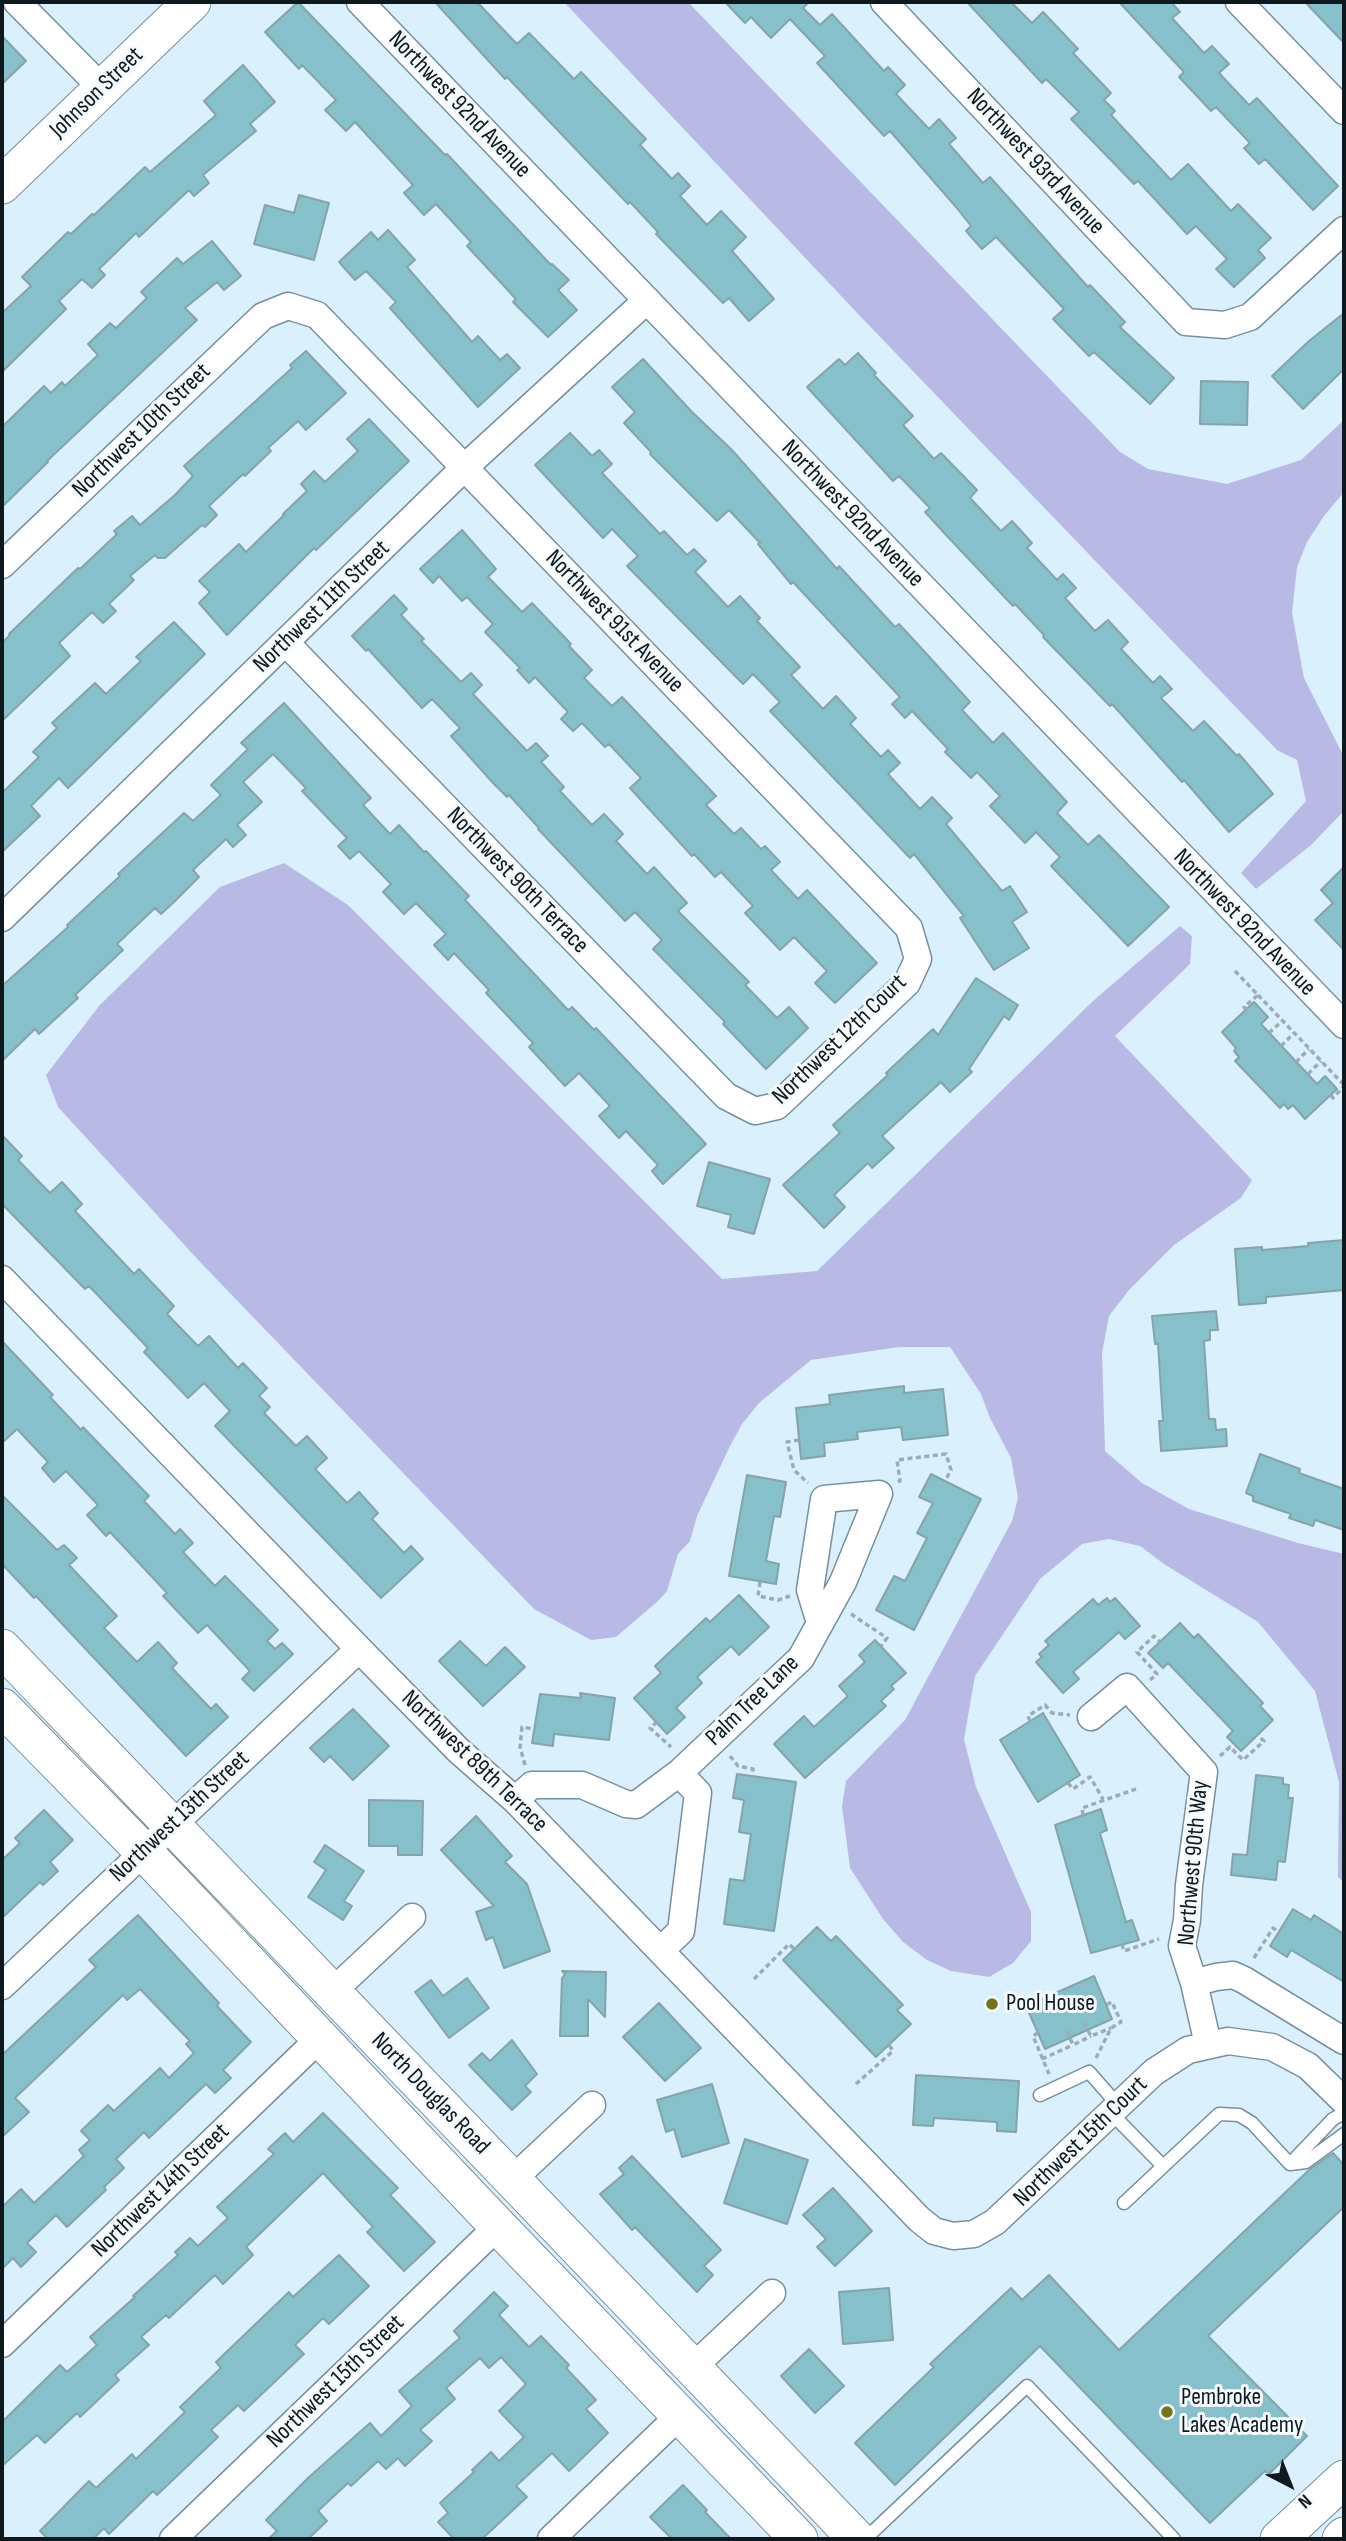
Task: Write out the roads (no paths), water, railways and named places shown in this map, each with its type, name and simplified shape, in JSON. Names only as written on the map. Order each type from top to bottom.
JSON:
[{"type":"main road","name":"Johnson Street","points":[[2,185],[192,2]]},
{"type":"main road","name":"North Douglas Road","points":[[2,1648],[857,2539]]},
{"type":"main road","name":"North Douglas Road","points":[[2,1707],[143,1851],[799,2539]]},
{"type":"main road","points":[[691,2426],[759,2468],[825,2534],[845,2539]]},
{"type":"main road","points":[[1279,2539],[1344,2479]]},
{"type":"street","points":[[17,2],[102,89]]},
{"type":"street","name":"Northwest 92nd Avenue","points":[[359,2],[1341,1016]]},
{"type":"street","name":"Northwest 93rd Avenue","points":[[884,2],[1185,322],[1225,325],[1250,317],[1344,230]]},
{"type":"street","points":[[1239,2],[1344,111]]},
{"type":"street","name":"Northwest 11th Street","points":[[2,918],[464,468],[647,300]]},
{"type":"street","name":"Northwest 91st Avenue","points":[[288,306],[317,315],[909,928],[918,959]]},
{"type":"street","name":"Northwest 10th Street","points":[[2,565],[263,316],[288,306]]},
{"type":"street","name":"Northwest 90th Terrace","points":[[286,643],[726,1096],[755,1111]]},
{"type":"street","name":"Northwest 12th Court","points":[[755,1111],[778,1106],[906,983],[918,959]]},
{"type":"street","name":"Northwest 89th Terrace","points":[[2,1279],[459,1751],[524,1793],[661,1950],[919,2219],[934,2231],[953,2236]]},
{"type":"street","name":"Palm Tree Lane","points":[[524,1793],[582,1785],[626,1804],[636,1805],[684,1768],[801,1658],[820,1605],[824,1499],[879,1494],[843,1582],[820,1605]]},
{"type":"street","name":"Northwest 13th Street","points":[[2,1986],[359,1649]]},
{"type":"street","name":"Northwest 90th Way","points":[[1091,1717],[1130,1691],[1204,1772],[1182,1946],[1194,1983],[1208,2044]]},
{"type":"street","points":[[661,1950],[681,1931],[698,1793],[684,1768]]},
{"type":"street","points":[[332,1992],[412,1917]]},
{"type":"street","name":"Northwest 90th Way","points":[[1194,1983],[1233,1975],[1344,2041]]},
{"type":"street","name":"Northwest 14th Street","points":[[2,2344],[320,2038]]},
{"type":"street","points":[[1208,2044],[1228,2041],[1272,2047],[1308,2066],[1344,2101]]},
{"type":"street","name":"Northwest 15th Court","points":[[953,2236],[974,2234],[995,2222],[1169,2060],[1208,2044]]},
{"type":"street","points":[[512,2180],[592,2105]]},
{"type":"street","name":"Northwest 15th Street","points":[[173,2539],[498,2226]]},
{"type":"street","points":[[693,2368],[772,2293]]},
{"type":"street","points":[[551,2539],[691,2426]]},
{"type":"lane","points":[[1040,2095],[1088,2073],[1114,2109],[1163,2166]]},
{"type":"lane","points":[[1290,2164],[1333,2119],[1344,2113]]},
{"type":"lane","points":[[1124,2203],[1219,2115],[1239,2115],[1252,2123],[1290,2164]]},
{"type":"lane","points":[[1290,2164],[1306,2162],[1344,2134]]},
{"type":"lane","points":[[865,2539],[1027,2386],[1174,2539]]},
{"type":"water","points":[[564,2],[688,2],[1120,452],[1148,469],[1227,484],[1301,460],[1344,420],[1344,492],[1307,542],[1297,567],[1292,613],[1304,678],[1344,757],[1344,811],[1311,845],[1256,889],[1241,873],[1306,801],[1297,760],[1277,750],[860,316]]},
{"type":"water","points":[[284,863],[348,905],[722,1279],[817,1271],[1093,1001],[1180,926],[1192,936],[1190,964],[1115,1036],[1252,1180],[1241,1198],[1174,1245],[1129,1290],[1109,1316],[1102,1353],[1105,1451],[1142,1483],[1189,1509],[1298,1543],[1344,1554],[1344,1882],[1338,1877],[1339,1782],[1315,1691],[1258,1622],[1164,1564],[1140,1546],[1109,1539],[1082,1544],[1040,1579],[975,1676],[964,1739],[976,1787],[1031,1912],[1031,1941],[1013,1963],[989,1977],[951,1971],[927,1960],[903,1942],[883,1919],[850,1868],[842,1806],[846,1781],[905,1720],[1012,1521],[1018,1498],[1011,1458],[981,1394],[950,1347],[899,1347],[811,1360],[759,1403],[742,1424],[730,1446],[697,1516],[690,1541],[678,1554],[667,1591],[616,1637],[591,1640],[534,1609],[201,1263],[58,1107],[46,1075],[99,1006],[220,887]]},
{"type":"place","name":"Pool House","points":[[992,2004]]},
{"type":"place","name":"Pembroke Lakes Academy","points":[[1167,2412]]}]
